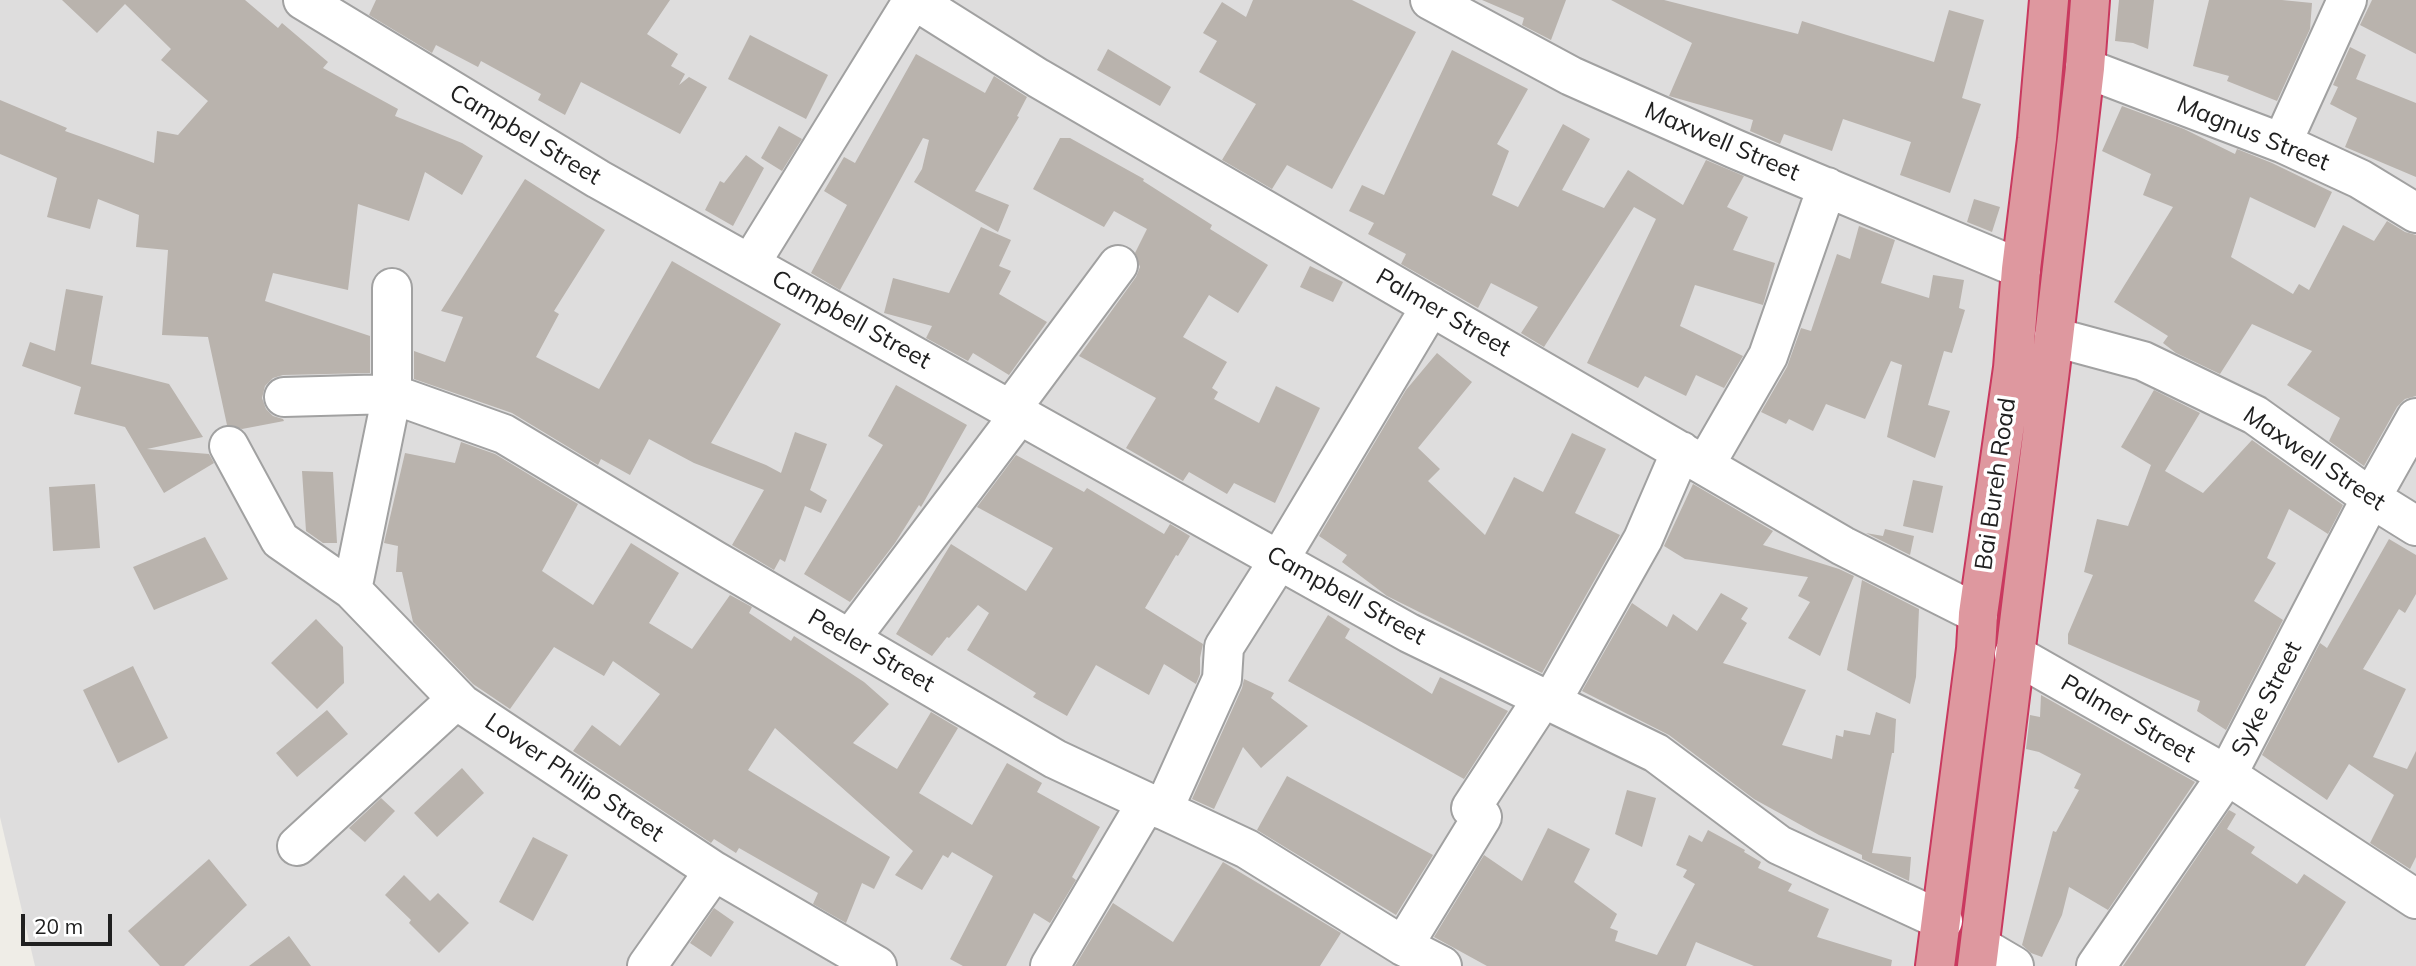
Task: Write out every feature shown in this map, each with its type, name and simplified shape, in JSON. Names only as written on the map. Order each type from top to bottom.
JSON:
[{"type":"highway","name":"Bai Bureh Road","points":[[1936,966],[1976,649],[1978,614],[2013,368],[2049,0]]},
{"type":"highway","name":"Bai Bureh Road","points":[[1979,956],[2054,337],[2085,68],[2090,0]]},
{"type":"street","name":"Campbel Street","points":[[303,0],[598,179],[750,264]]},
{"type":"street","points":[[750,264],[913,0]]},
{"type":"street","name":"Palmer Street","points":[[913,0],[1038,78],[1843,545],[1978,614]]},
{"type":"street","name":"Maxwell Street","points":[[1430,0],[1571,76],[2021,269]]},
{"type":"street","points":[[2281,143],[2347,0]]},
{"type":"street","name":"Magnus Street","points":[[2085,68],[2281,143],[2360,179],[2416,213]]},
{"type":"street","points":[[1404,946],[1482,817],[1471,808],[1547,700],[1693,458],[1768,356],[1827,187]]},
{"type":"street","name":"Campbell Street","points":[[750,264],[1409,633],[1656,753],[1779,845],[1943,921]]},
{"type":"street","points":[[850,639],[1118,265]]},
{"type":"street","points":[[352,590],[392,394],[391,288]]},
{"type":"street","points":[[1050,966],[1155,806],[1222,679],[1224,647],[1431,306]]},
{"type":"street","name":"Maxwell Street","points":[[2054,337],[2143,361],[2255,415],[2371,498],[2416,526]]},
{"type":"street","name":"Peeler Street","points":[[284,397],[392,394],[504,434],[1055,759],[1247,849],[1404,946],[1443,966]]},
{"type":"street","name":"Syke Street","points":[[2096,966],[2227,775],[2371,498],[2416,418]]},
{"type":"street","points":[[229,446],[280,540],[352,590],[460,702]]},
{"type":"street","name":"Palmer Street","points":[[2014,654],[2227,775],[2416,899]]},
{"type":"street","name":"Lower Philip Street","points":[[297,846],[456,700],[714,870],[877,966]]},
{"type":"street","points":[[647,966],[714,870]]},
{"type":"street","points":[[1979,956],[2014,966]]},
{"type":"shaded area","points":[[0,0],[2416,0],[2416,966],[35,966],[0,817]]},
{"type":"building","points":[[62,0],[245,0],[278,28],[282,23],[328,62],[323,68],[398,109],[395,116],[462,143],[483,156],[462,195],[425,172],[409,221],[358,204],[348,290],[273,273],[265,301],[370,336],[370,373],[283,375],[273,378],[265,386],[262,398],[266,409],[284,421],[242,429],[227,425],[208,337],[162,335],[168,250],[136,247],[139,215],[98,199],[90,229],[47,217],[57,178],[0,154],[0,100],[67,128],[65,131],[154,163],[157,131],[178,135],[208,101],[161,60],[171,49],[125,4],[97,33]]},
{"type":"building","points":[[376,0],[670,0],[647,34],[678,54],[671,66],[685,74],[679,85],[689,77],[707,87],[680,134],[581,82],[565,115],[538,100],[541,94],[481,61],[478,67],[436,45],[432,53],[369,15]]},
{"type":"building","points":[[1253,0],[1352,0],[1416,32],[1332,189],[1287,165],[1272,189],[1222,160],[1256,104],[1199,72],[1217,41],[1203,33],[1222,2],[1246,17]]},
{"type":"building","points":[[1482,0],[1566,0],[1551,40],[1522,25],[1524,18]]},
{"type":"building","points":[[1611,0],[1664,0],[1798,34],[1802,21],[1934,62],[1949,10],[1984,20],[1962,98],[1981,104],[1950,193],[1900,175],[1911,142],[1843,119],[1832,151],[1784,134],[1780,144],[1750,131],[1753,120],[1669,96],[1692,43]]},
{"type":"building","points":[[2119,0],[2154,0],[2148,49],[2133,43],[2115,41]]},
{"type":"building","points":[[2209,0],[2282,0],[2312,3],[2310,29],[2277,101],[2227,81],[2229,76],[2193,66]]},
{"type":"building","points":[[2372,0],[2416,0],[2416,54],[2360,25]]},
{"type":"building","points":[[750,35],[828,75],[806,119],[728,79]]},
{"type":"building","points":[[2350,47],[2366,55],[2356,79],[2416,103],[2416,177],[2345,147],[2357,118],[2330,104],[2338,87],[2333,85]]},
{"type":"building","points":[[1108,49],[1171,87],[1160,106],[1097,70]]},
{"type":"building","points":[[1452,50],[1528,89],[1497,144],[1509,151],[1492,195],[1518,207],[1563,124],[1590,139],[1562,190],[1604,208],[1628,170],[1683,205],[1706,160],[1744,176],[1727,207],[1748,217],[1733,250],[1775,263],[1763,305],[1695,285],[1680,326],[1743,356],[1724,388],[1696,375],[1686,396],[1645,376],[1638,388],[1587,363],[1656,219],[1634,207],[1544,347],[1521,333],[1538,307],[1491,283],[1478,308],[1401,264],[1406,254],[1368,234],[1374,223],[1349,211],[1362,185],[1384,195]]},
{"type":"building","points":[[916,54],[985,93],[994,76],[1027,97],[1017,116],[1019,117],[975,191],[1009,205],[998,232],[914,182],[922,169],[929,140],[923,138],[840,290],[811,273],[847,205],[824,191],[844,157],[855,163]]},
{"type":"building","points":[[2122,106],[2184,129],[2235,154],[2237,149],[2272,163],[2332,192],[2315,228],[2250,197],[2231,257],[2293,294],[2299,284],[2309,290],[2343,225],[2374,241],[2387,221],[2416,235],[2416,396],[2405,399],[2397,407],[2364,466],[2329,441],[2340,418],[2287,385],[2312,351],[2252,324],[2220,374],[2176,353],[2163,343],[2168,336],[2114,302],[2173,207],[2143,195],[2151,174],[2102,151]]},
{"type":"building","points":[[779,126],[802,139],[782,171],[761,158]]},
{"type":"building","points":[[1060,138],[1070,138],[1144,179],[1143,181],[1212,225],[1210,229],[1268,265],[1238,313],[1209,295],[1183,337],[1227,362],[1212,388],[1218,392],[1214,399],[1259,423],[1276,386],[1320,408],[1275,503],[1234,483],[1227,494],[1189,472],[1183,481],[1126,448],[1156,398],[1079,356],[1136,277],[1140,267],[1135,253],[1147,229],[1114,211],[1104,227],[1033,189]]},
{"type":"building","points":[[746,155],[764,168],[733,226],[705,210],[720,181],[724,183]]},
{"type":"building","points":[[525,179],[605,230],[554,311],[559,314],[536,357],[599,389],[672,261],[781,324],[711,443],[781,473],[795,432],[827,444],[810,490],[827,500],[821,513],[805,506],[785,562],[780,559],[774,570],[732,545],[764,490],[694,463],[649,439],[630,475],[601,459],[598,465],[512,413],[414,379],[414,351],[445,362],[463,317],[441,311]]},
{"type":"building","points":[[1974,199],[2000,207],[1992,232],[1967,222]]},
{"type":"building","points":[[1859,226],[1895,240],[1881,283],[1929,298],[1933,275],[1964,280],[1959,308],[1965,310],[1952,353],[1944,351],[1928,405],[1950,411],[1935,458],[1887,437],[1902,365],[1891,361],[1865,419],[1826,404],[1813,431],[1789,419],[1786,424],[1761,412],[1787,367],[1801,328],[1811,331],[1837,254],[1850,259]]},
{"type":"building","points":[[981,227],[1011,240],[999,266],[1011,271],[999,294],[1047,322],[1009,375],[973,353],[968,361],[926,338],[932,326],[884,313],[893,278],[949,293]]},
{"type":"building","points":[[1310,266],[1343,282],[1333,302],[1300,287]]},
{"type":"building","points":[[66,289],[103,296],[91,364],[169,384],[203,437],[147,449],[209,454],[214,463],[164,493],[125,427],[74,414],[81,387],[22,366],[30,342],[55,351]]},
{"type":"building","points":[[1437,353],[1472,382],[1418,448],[1440,469],[1428,481],[1485,535],[1514,477],[1543,492],[1572,433],[1606,449],[1575,513],[1620,535],[1542,673],[1387,596],[1342,562],[1347,555],[1319,536],[1406,390]]},
{"type":"building","points":[[896,385],[967,425],[921,507],[919,505],[895,543],[850,602],[804,574],[883,445],[868,436]]},
{"type":"building","points":[[2154,390],[2200,413],[2165,471],[2203,493],[2252,440],[2343,505],[2328,534],[2289,509],[2267,558],[2276,563],[2254,601],[2283,620],[2226,730],[2197,711],[2200,701],[2068,644],[2068,634],[2093,575],[2084,572],[2097,519],[2128,526],[2151,465],[2121,447]]},
{"type":"building","points":[[461,442],[495,454],[578,504],[542,571],[593,605],[631,543],[679,573],[649,623],[692,649],[730,595],[752,607],[749,613],[791,641],[794,636],[864,682],[889,704],[853,743],[897,769],[931,712],[958,728],[919,793],[972,825],[1007,763],[1042,783],[1037,792],[1100,827],[1072,877],[1076,880],[1050,923],[1034,913],[1006,966],[963,966],[950,959],[993,876],[952,852],[948,858],[943,855],[922,890],[895,875],[913,851],[775,728],[748,770],[890,857],[874,889],[862,883],[846,923],[813,904],[818,893],[739,848],[736,853],[714,839],[711,843],[573,751],[592,725],[620,746],[660,694],[613,661],[604,676],[554,647],[510,709],[473,684],[413,622],[402,572],[396,572],[398,546],[384,543],[405,453],[455,463]]},
{"type":"building","points":[[1016,455],[1084,492],[1087,488],[1164,534],[1170,524],[1190,536],[1145,608],[1203,644],[1200,674],[1196,684],[1164,664],[1149,695],[1096,665],[1067,716],[1033,697],[1036,693],[967,650],[989,613],[978,605],[932,656],[896,634],[951,544],[1026,591],[1053,548],[977,507]]},
{"type":"building","points":[[302,471],[333,472],[337,543],[323,543],[306,531]]},
{"type":"building","points":[[1913,480],[1943,486],[1933,533],[1903,526]]},
{"type":"building","points":[[95,484],[100,548],[53,551],[49,487]]},
{"type":"building","points":[[1693,484],[1773,531],[1763,545],[1854,576],[1820,656],[1788,638],[1810,602],[1798,596],[1808,577],[1685,559],[1664,546]]},
{"type":"building","points":[[1885,529],[1914,536],[1910,555],[1866,533],[1883,536]]},
{"type":"building","points":[[205,537],[228,579],[154,610],[133,567]]},
{"type":"building","points":[[2389,539],[2416,555],[2416,594],[2405,613],[2399,609],[2363,669],[2406,689],[2373,757],[2407,769],[2416,751],[2416,857],[2410,869],[2370,843],[2394,795],[2349,764],[2327,800],[2262,755],[2320,643],[2327,648]]},
{"type":"building","points":[[1862,580],[1919,609],[1916,677],[1910,704],[1847,670]]},
{"type":"building","points":[[1721,593],[1748,608],[1741,619],[1747,623],[1723,663],[1806,690],[1782,745],[1832,759],[1836,735],[1843,737],[1844,730],[1870,735],[1876,712],[1896,719],[1894,753],[1872,853],[1911,857],[1909,881],[1862,859],[1862,855],[1754,799],[1669,735],[1582,691],[1632,603],[1667,627],[1673,614],[1697,631]]},
{"type":"building","points":[[1328,615],[1350,629],[1345,638],[1432,694],[1440,677],[1508,711],[1464,779],[1288,681]]},
{"type":"building","points":[[316,619],[343,647],[344,683],[317,709],[271,663]]},
{"type":"building","points":[[133,666],[168,738],[118,763],[83,690]]},
{"type":"building","points":[[1244,679],[1274,693],[1271,698],[1308,726],[1261,768],[1243,747],[1214,809],[1192,799]]},
{"type":"building","points":[[2041,695],[2195,782],[2108,910],[2069,887],[2062,915],[2042,957],[2031,953],[2022,945],[2053,831],[2056,832],[2079,790],[2074,788],[2081,774],[2039,752],[2026,749],[2030,715],[2040,717]]},
{"type":"building","points":[[327,710],[348,734],[297,777],[276,753]]},
{"type":"building","points":[[462,768],[484,793],[437,837],[414,813]]},
{"type":"building","points":[[1287,776],[1433,855],[1396,915],[1257,830]]},
{"type":"building","points":[[1627,790],[1656,798],[1642,847],[1615,834]]},
{"type":"building","points":[[381,798],[395,811],[365,842],[349,828]]},
{"type":"building","points":[[2229,810],[2236,814],[2227,829],[2255,847],[2251,853],[2297,884],[2304,874],[2346,902],[2305,966],[2123,966]]},
{"type":"building","points":[[1548,828],[1590,849],[1574,882],[1617,914],[1610,928],[1618,931],[1615,941],[1657,955],[1695,884],[1683,877],[1687,870],[1676,865],[1689,835],[1702,842],[1708,830],[1761,862],[1758,868],[1792,884],[1788,891],[1829,909],[1817,937],[1892,960],[1891,966],[1754,966],[1696,942],[1686,966],[1487,966],[1434,937],[1484,855],[1522,881]]},
{"type":"building","points":[[533,837],[568,855],[533,921],[499,902]]},
{"type":"building","points":[[209,859],[247,905],[184,966],[160,966],[128,931]]},
{"type":"building","points":[[1223,862],[1341,933],[1320,966],[1075,966],[1113,903],[1173,942]]},
{"type":"building","points":[[404,875],[430,901],[438,893],[469,923],[439,953],[385,895]]},
{"type":"building","points":[[714,908],[734,922],[711,957],[690,943]]},
{"type":"building","points":[[289,936],[311,966],[249,966]]}]
